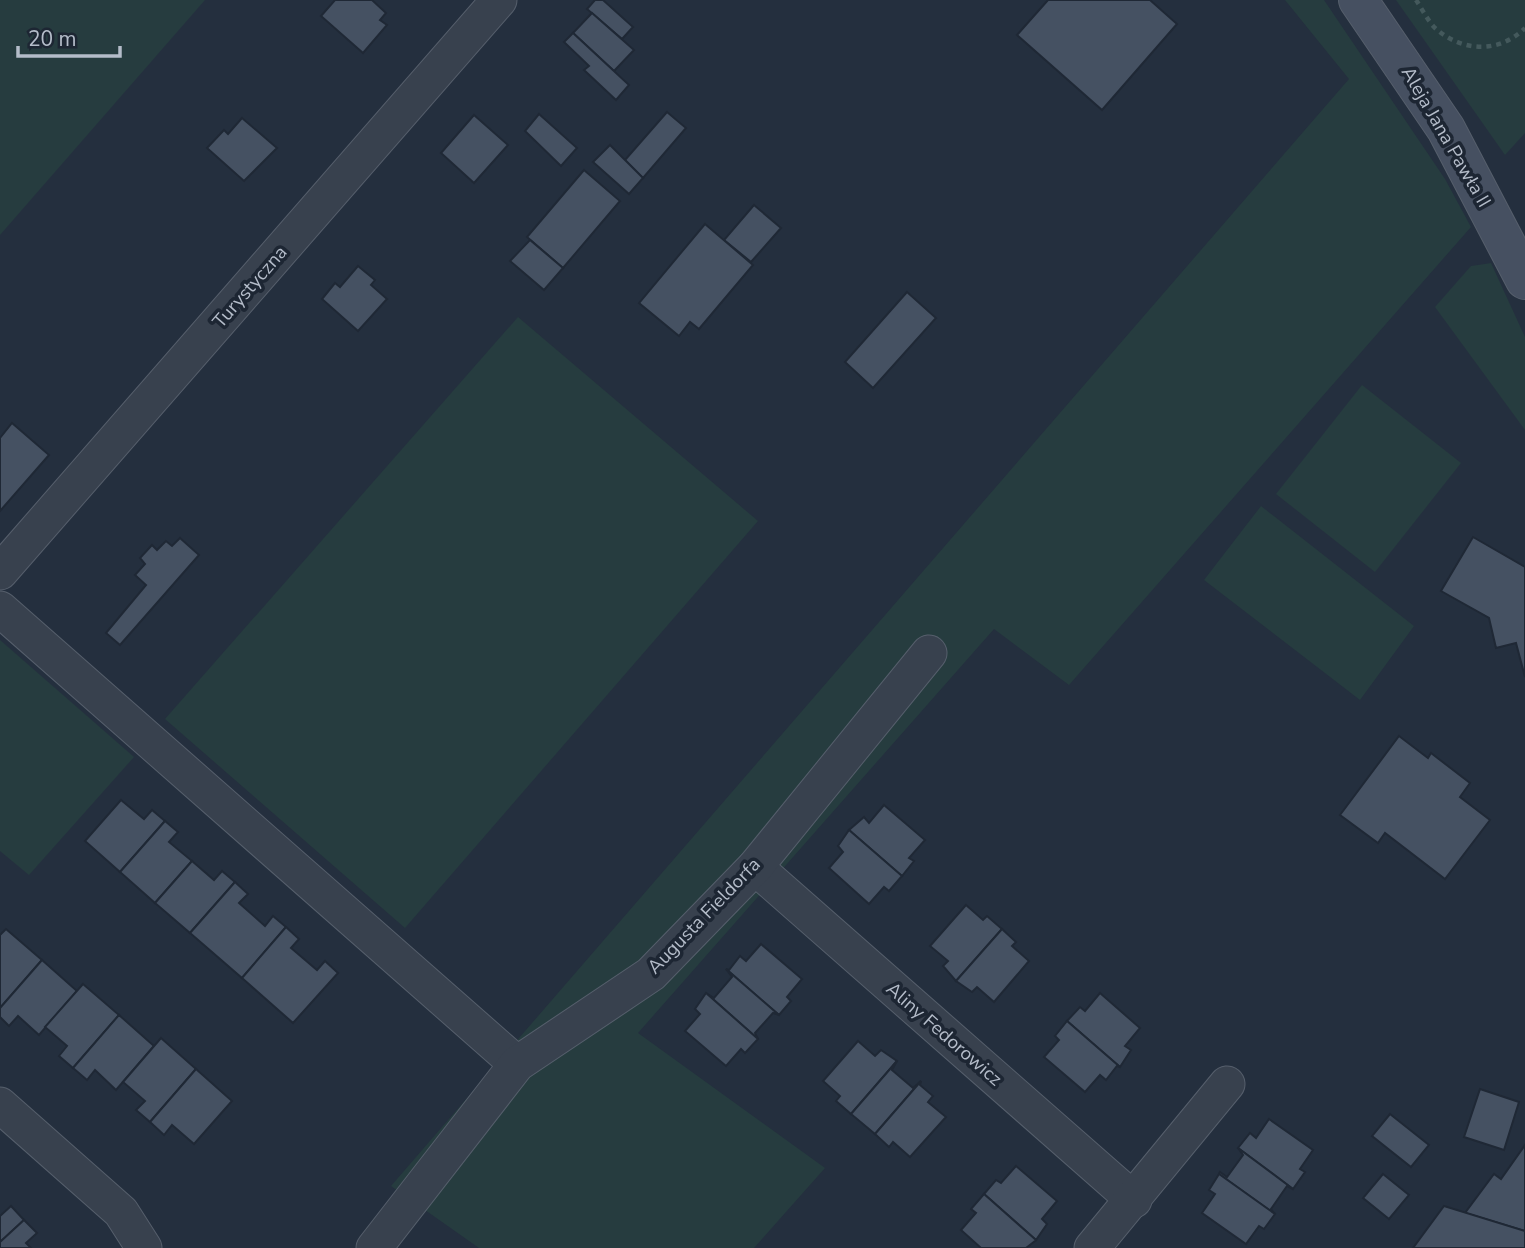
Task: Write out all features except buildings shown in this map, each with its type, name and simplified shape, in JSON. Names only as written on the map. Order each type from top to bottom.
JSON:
[{"type":"street","name":"Turystyczna","points":[[0,572],[499,0]]},
{"type":"street","name":"Aleja Jana Pawła II","points":[[1358,0],[1446,129],[1525,280]]},
{"type":"street","points":[[0,609],[517,1064]]},
{"type":"street","name":"Augusta Fieldorfa","points":[[374,1248],[517,1064],[651,974],[755,867],[929,653]]},
{"type":"street","name":"Aliny Fedorowicz","points":[[755,867],[1134,1200]]},
{"type":"street","points":[[1092,1248],[1227,1084]]},
{"type":"street","points":[[0,1105],[121,1212],[144,1248]]},
{"type":"path","points":[[1416,0],[1434,27],[1453,39],[1484,49],[1512,41],[1525,28]]},
{"type":"green space","points":[[0,0],[205,0],[0,235]]},
{"type":"green space","points":[[1285,0],[1324,0],[1445,179],[1471,227],[1069,685],[994,629],[638,1033],[825,1168],[754,1248],[479,1248],[391,1186],[1349,79]]},
{"type":"green space","points":[[1396,0],[1525,0],[1525,133],[1505,155]]},
{"type":"green space","points":[[1491,263],[1525,337],[1525,430],[1435,307],[1471,266]]},
{"type":"green space","points":[[518,317],[758,521],[405,928],[165,719]]},
{"type":"green space","points":[[1362,385],[1461,463],[1375,572],[1276,494]]},
{"type":"green space","points":[[1261,506],[1414,626],[1360,700],[1204,580]]},
{"type":"green space","points":[[0,640],[134,757],[29,875],[0,851]]}]
